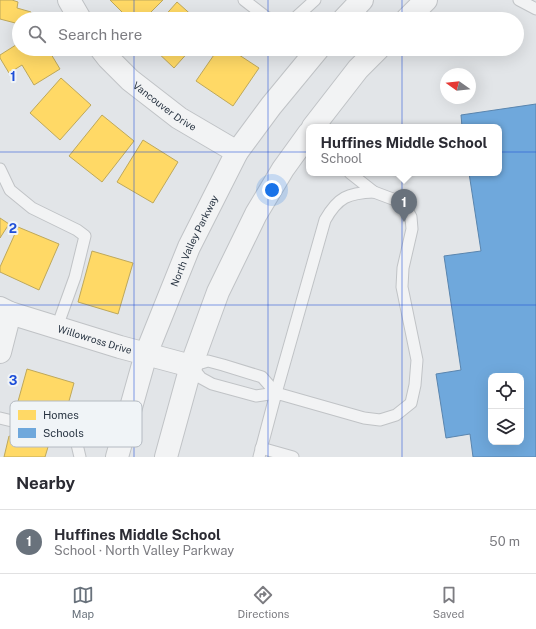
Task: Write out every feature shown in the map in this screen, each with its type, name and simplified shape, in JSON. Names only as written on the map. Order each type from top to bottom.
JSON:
[{"type":"street","points":[[69,0],[76,12]]},
{"type":"street","points":[[351,12],[362,0]]},
{"type":"street","points":[[414,12],[426,0]]},
{"type":"street","name":"Vancouver Drive","points":[[106,56],[130,80],[179,118],[237,152]]},
{"type":"street","name":"North Valley Parkway","points":[[133,401],[146,354],[189,247],[237,152],[271,106],[312,56]]},
{"type":"street","points":[[315,124],[358,69],[371,56]]},
{"type":"street","points":[[166,457],[191,366],[218,292],[256,214],[283,169],[306,137]]},
{"type":"street","points":[[0,352],[5,310]]},
{"type":"street","name":"Willowross Drive","points":[[5,310],[146,354],[191,366]]},
{"type":"street","name":"North Valley Parkway","points":[[117,457],[120,447]]},
{"type":"lane","points":[[244,0],[260,12]]},
{"type":"lane","points":[[301,12],[314,0]]},
{"type":"lane","points":[[519,0],[535,6]]},
{"type":"lane","points":[[0,169],[10,190],[32,208],[77,230],[85,236],[75,277],[57,327]]},
{"type":"lane","points":[[276,393],[262,377],[208,361],[191,366],[201,378],[212,384],[256,396],[276,393],[364,418],[380,420],[396,415],[411,403],[415,385],[417,360],[402,287],[403,268],[412,229],[411,217],[406,208],[398,201],[374,192],[354,176]]},
{"type":"lane","points":[[293,457],[260,453],[325,220],[332,208],[342,198],[357,192],[374,192]]},
{"type":"lane","points":[[0,418],[10,420]]},
{"type":"lane","points":[[78,447],[80,457]]},
{"type":"building: Homes","points":[[0,0],[12,0],[18,2],[17,8],[31,12],[12,12],[12,22],[0,19]]},
{"type":"building: Homes","points":[[110,0],[163,0],[151,12],[122,12]]},
{"type":"building: Homes","points":[[177,2],[188,12],[168,12]]},
{"type":"building: Homes","points":[[12,47],[12,56],[52,56],[60,69],[34,85],[22,65],[9,73],[0,58],[0,55]]},
{"type":"building: Homes","points":[[161,56],[185,56],[174,68]]},
{"type":"building: Homes","points":[[213,56],[241,56],[259,68],[233,106],[196,81]]},
{"type":"building: Homes","points":[[61,78],[91,105],[60,140],[30,113]]},
{"type":"building: Homes","points":[[102,115],[134,141],[102,182],[69,156]]},
{"type":"building: Homes","points":[[143,140],[178,162],[153,203],[117,182]]},
{"type":"building: Homes","points":[[0,218],[9,224],[0,238]]},
{"type":"building: Homes","points":[[18,227],[59,244],[39,290],[0,272],[0,267]]},
{"type":"building: Homes","points":[[92,251],[133,263],[118,314],[78,302]]},
{"type":"building: Homes","points":[[27,369],[74,383],[69,401],[18,401]]},
{"type":"building: Homes","points":[[9,436],[10,447],[48,447],[45,457],[4,457]]},
{"type":"building: Schools","points":[[536,104],[536,457],[473,457],[470,434],[446,438],[436,374],[461,370],[444,256],[481,251],[469,176],[502,176],[502,124],[462,124],[461,115]]},
{"type":"place","name":"Huffines Middle School","points":[[404,222]]}]
